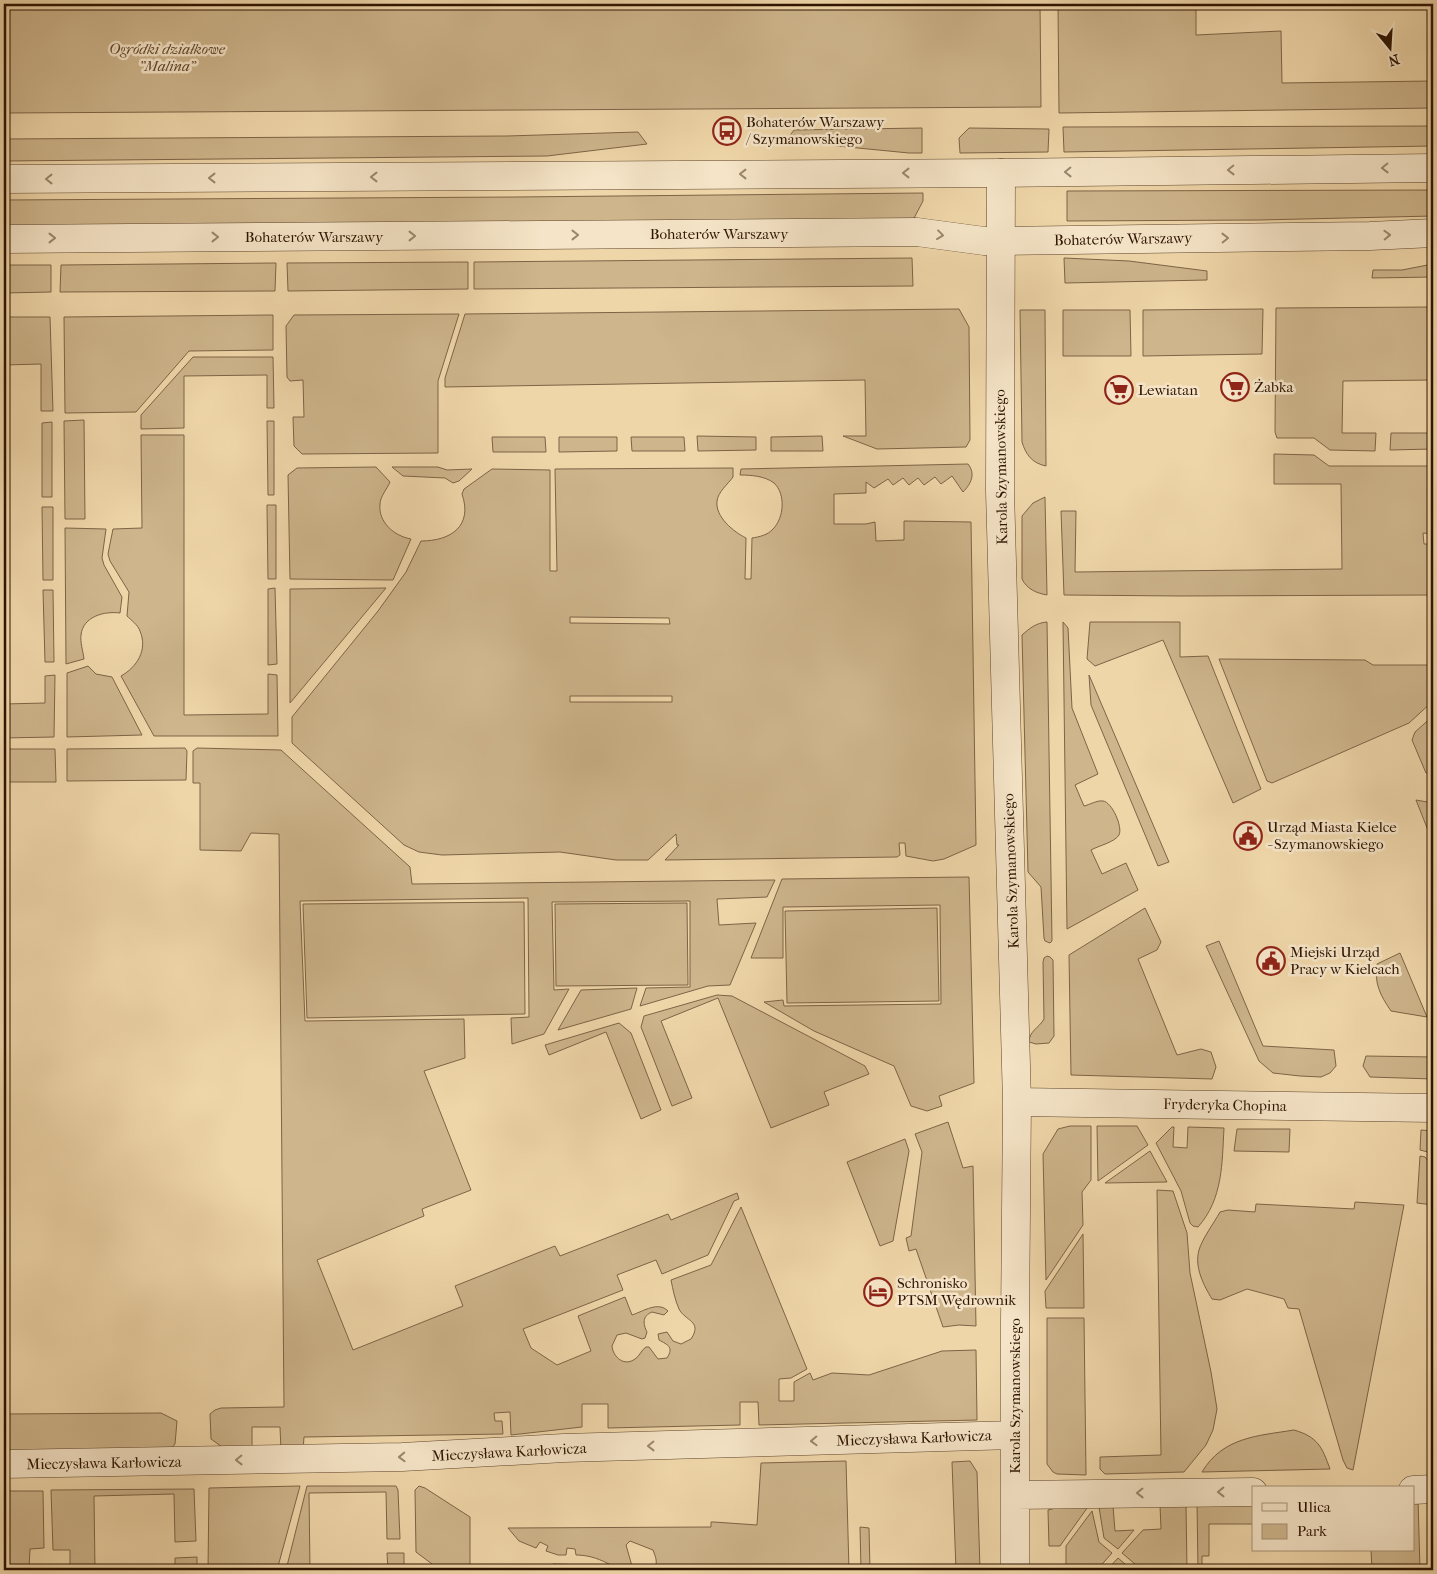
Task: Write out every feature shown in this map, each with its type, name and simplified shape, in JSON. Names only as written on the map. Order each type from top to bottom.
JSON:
[{"type":"street","points":[[4,179],[1001,173],[1433,168]]},
{"type":"street","name":"Karola Szymanowskiego","points":[[1001,173],[1000,491],[1017,1102],[1014,1570]]},
{"type":"street","name":"Bohaterów Warszawy","points":[[4,239],[917,232],[984,241],[1000,241],[1370,236],[1433,233]]},
{"type":"street","name":"Fryderyka Chopina","points":[[1017,1102],[1428,1108]]},
{"type":"street","name":"Mieczysława Karłowicza","points":[[4,1464],[402,1457],[564,1448],[1014,1435]]},
{"type":"street","points":[[1414,1490],[1433,1489]]},
{"type":"street","points":[[1015,1495],[1252,1492]]},
{"type":"green space","name":"Ogródki działkowe \"Malina\"","points":[[4,4],[1040,4],[1041,107],[4,113]]},
{"type":"green space","points":[[1058,4],[1196,4],[1196,35],[1281,31],[1282,83],[1433,81],[1433,108],[1059,113]]},
{"type":"green space","points":[[1433,126],[1433,146],[1064,152],[1063,127]]},
{"type":"green space","points":[[922,128],[922,153],[786,141],[794,130]]},
{"type":"green space","points":[[969,128],[1049,129],[1048,152],[960,153],[959,138]]},
{"type":"green space","points":[[638,132],[647,144],[547,156],[4,161],[4,139],[507,136]]},
{"type":"green space","points":[[1433,190],[1433,216],[1259,220],[1067,221],[1067,191]]},
{"type":"green space","points":[[923,193],[923,201],[912,222],[4,227],[4,200]]},
{"type":"green space","points":[[912,258],[913,286],[474,289],[474,262]]},
{"type":"green space","points":[[1064,258],[1129,261],[1207,271],[1207,280],[1065,283]]},
{"type":"green space","points":[[468,262],[468,289],[288,291],[287,263]]},
{"type":"green space","points":[[276,263],[275,291],[60,292],[61,265]]},
{"type":"green space","points":[[1433,264],[1433,277],[1372,278],[1373,270],[1402,270]]},
{"type":"green space","points":[[4,265],[51,265],[51,292],[4,293]]},
{"type":"green space","points":[[1433,307],[1433,380],[1343,381],[1342,433],[1376,433],[1375,451],[1330,450],[1314,438],[1277,438],[1275,432],[1276,308]]},
{"type":"green space","points":[[959,309],[969,327],[970,440],[966,447],[877,449],[843,436],[866,436],[865,380],[445,387],[445,378],[465,314]]},
{"type":"green space","points":[[1263,309],[1262,354],[1143,356],[1143,310]]},
{"type":"green space","points":[[1020,310],[1045,310],[1046,466],[1030,458],[1022,442]]},
{"type":"green space","points":[[1063,310],[1130,310],[1131,356],[1063,356]]},
{"type":"green space","points":[[459,314],[438,381],[438,453],[302,454],[294,446],[293,417],[304,417],[303,380],[290,381],[287,377],[286,326],[294,315]]},
{"type":"green space","points":[[273,315],[273,350],[189,351],[136,412],[65,413],[64,317]]},
{"type":"green space","points":[[4,317],[50,317],[53,411],[41,411],[41,364],[4,365]]},
{"type":"green space","points":[[193,357],[273,357],[274,408],[267,408],[267,375],[184,376],[184,428],[141,429],[141,415]]},
{"type":"green space","points":[[84,420],[85,519],[65,519],[64,421]]},
{"type":"green space","points":[[267,421],[274,421],[274,495],[268,495]]},
{"type":"green space","points":[[52,422],[52,497],[42,497],[42,423]]},
{"type":"green space","points":[[1391,433],[1433,433],[1433,449],[1390,450]]},
{"type":"green space","points":[[141,435],[184,435],[184,715],[268,714],[268,674],[277,675],[278,736],[154,736],[121,676],[136,663],[140,657],[143,645],[138,627],[127,616],[129,592],[110,561],[108,554],[113,529],[142,528]]},
{"type":"green space","points":[[697,436],[756,437],[756,450],[698,451]]},
{"type":"green space","points":[[822,436],[823,451],[771,451],[771,437]]},
{"type":"green space","points":[[492,437],[545,437],[546,452],[493,452]]},
{"type":"green space","points":[[559,437],[617,437],[617,451],[559,452]]},
{"type":"green space","points":[[631,437],[684,437],[685,451],[632,451]]},
{"type":"green space","points":[[1274,454],[1314,455],[1329,466],[1433,466],[1433,534],[1423,533],[1424,544],[1433,544],[1433,595],[1064,595],[1061,511],[1076,511],[1075,572],[1342,569],[1341,484],[1274,484]]},
{"type":"green space","points":[[968,464],[972,475],[968,486],[963,492],[952,476],[941,484],[935,477],[924,485],[918,478],[909,485],[903,478],[893,485],[888,479],[874,488],[866,482],[866,493],[834,494],[834,524],[866,524],[875,522],[876,541],[904,540],[904,521],[971,522],[976,845],[944,859],[933,861],[906,856],[905,843],[899,843],[900,855],[897,857],[665,860],[679,845],[677,845],[676,834],[648,860],[616,860],[560,852],[442,855],[419,852],[404,845],[292,743],[292,717],[378,611],[406,572],[421,541],[442,538],[457,530],[462,523],[464,515],[465,505],[462,494],[464,489],[492,469],[550,470],[550,571],[557,571],[555,469],[733,468],[733,477],[719,494],[717,507],[726,523],[746,538],[745,579],[751,579],[752,538],[769,533],[777,524],[781,513],[782,499],[774,483],[762,477],[740,475],[741,469]],"holes":[[[570,617],[669,618],[670,624],[570,623]],[[570,696],[672,696],[672,702],[570,702]]]},
{"type":"green space","points":[[376,467],[390,482],[380,501],[380,511],[384,522],[399,535],[411,539],[393,580],[290,579],[288,475],[297,468]]},
{"type":"green space","points":[[392,467],[438,467],[447,470],[472,469],[459,481],[453,483],[445,478],[403,476]]},
{"type":"green space","points":[[1045,497],[1047,595],[1032,590],[1022,579],[1022,516],[1033,503]]},
{"type":"green space","points":[[267,505],[276,505],[276,579],[268,579]]},
{"type":"green space","points":[[42,507],[53,507],[53,580],[43,580]]},
{"type":"green space","points":[[65,528],[106,529],[102,558],[122,597],[120,613],[102,614],[90,619],[86,623],[81,638],[84,659],[66,664]]},
{"type":"green space","points":[[275,588],[277,664],[268,665],[268,589]]},
{"type":"green space","points":[[386,588],[290,703],[290,589]]},
{"type":"green space","points":[[43,590],[53,590],[54,662],[45,662]]},
{"type":"green space","points":[[1047,622],[1052,941],[1050,943],[1045,941],[1044,938],[1041,887],[1028,872],[1022,635],[1033,626]]},
{"type":"green space","points":[[1063,622],[1068,628],[1072,708],[1098,774],[1075,785],[1084,806],[1103,801],[1110,806],[1118,821],[1120,831],[1119,835],[1110,842],[1091,850],[1102,874],[1126,863],[1138,890],[1067,929]]},
{"type":"green space","points":[[1090,622],[1180,622],[1180,657],[1208,656],[1261,789],[1233,803],[1163,640],[1095,666],[1087,659]]},
{"type":"green space","points":[[1219,659],[1365,660],[1373,665],[1433,665],[1433,701],[1409,723],[1272,783],[1267,781]]},
{"type":"green space","points":[[88,666],[96,674],[112,677],[142,735],[67,737],[67,673]]},
{"type":"green space","points":[[55,675],[54,737],[4,738],[4,704],[45,703],[45,676]]},
{"type":"green space","points":[[1089,675],[1169,862],[1158,866],[1091,705]]},
{"type":"green space","points":[[1433,716],[1433,774],[1426,773],[1412,740],[1415,732]]},
{"type":"green space","points":[[185,748],[187,751],[186,780],[67,781],[67,749]]},
{"type":"green space","points":[[197,748],[281,750],[410,867],[412,884],[775,880],[767,897],[717,899],[719,925],[756,923],[730,985],[708,986],[640,1006],[646,988],[690,987],[690,901],[552,902],[554,990],[569,989],[544,1034],[512,1044],[511,1018],[529,1017],[528,898],[300,901],[305,1021],[464,1019],[465,1058],[424,1071],[471,1190],[422,1209],[424,1216],[317,1260],[353,1350],[463,1306],[455,1286],[555,1246],[560,1256],[668,1214],[671,1220],[737,1193],[739,1199],[734,1201],[708,1255],[662,1274],[656,1260],[617,1275],[623,1290],[523,1329],[531,1348],[557,1365],[591,1351],[578,1316],[625,1297],[632,1315],[655,1307],[664,1308],[668,1311],[664,1315],[652,1312],[646,1316],[644,1320],[647,1332],[645,1338],[642,1339],[626,1333],[617,1335],[612,1346],[614,1354],[620,1360],[627,1362],[637,1358],[644,1348],[649,1347],[658,1359],[667,1358],[670,1349],[659,1340],[658,1334],[667,1332],[673,1341],[681,1344],[691,1339],[695,1328],[692,1322],[679,1309],[671,1280],[711,1265],[741,1207],[807,1369],[791,1378],[779,1379],[779,1401],[794,1401],[794,1382],[810,1373],[813,1380],[832,1373],[869,1375],[942,1351],[976,1350],[977,1420],[759,1425],[758,1402],[740,1402],[740,1425],[608,1428],[608,1404],[582,1404],[582,1427],[511,1435],[510,1412],[494,1413],[495,1421],[502,1421],[503,1434],[304,1437],[303,1450],[281,1450],[280,1427],[252,1427],[252,1450],[225,1449],[211,1439],[210,1414],[215,1410],[221,1408],[284,1407],[279,834],[251,833],[241,851],[200,850],[200,783],[193,783],[193,751]]},
{"type":"green space","points":[[4,749],[55,749],[56,782],[4,782]]},
{"type":"green space","points":[[1416,800],[1433,803],[1433,843]]},
{"type":"green space","points":[[969,877],[974,1083],[939,1096],[942,1106],[927,1111],[911,1106],[894,1066],[814,1031],[764,1002],[783,1000],[784,1006],[941,1004],[940,905],[783,907],[783,958],[751,958],[782,879]]},
{"type":"green space","points":[[524,902],[525,1014],[307,1018],[303,904]]},
{"type":"green space","points":[[687,903],[688,985],[556,986],[555,904]]},
{"type":"green space","points":[[937,908],[939,1001],[787,1003],[785,911]]},
{"type":"green space","points":[[1145,908],[1161,942],[1157,950],[1138,959],[1177,1055],[1201,1049],[1211,1052],[1216,1067],[1212,1079],[1071,1075],[1069,955]]},
{"type":"green space","points":[[1219,941],[1263,1046],[1334,1050],[1336,1066],[1330,1073],[1321,1077],[1273,1073],[1259,1061],[1206,946]]},
{"type":"green space","points":[[1400,953],[1427,1017],[1391,1011],[1381,994],[1376,977],[1377,964]]},
{"type":"green space","points":[[1047,956],[1053,960],[1054,1036],[1049,1043],[1036,1044],[1029,1042],[1029,1038],[1044,1019],[1043,962]]},
{"type":"green space","points":[[637,988],[631,1009],[558,1030],[581,990]]},
{"type":"green space","points":[[717,995],[732,996],[865,1066],[869,1074],[824,1092],[829,1105],[771,1128],[718,998],[661,1021],[692,1098],[672,1106],[641,1027],[644,1016]]},
{"type":"green space","points":[[619,1023],[631,1033],[661,1110],[641,1119],[606,1032],[549,1055],[545,1045]]},
{"type":"green space","points":[[1366,1056],[1433,1057],[1433,1079],[1370,1077],[1363,1066]]},
{"type":"green space","points":[[948,1122],[963,1168],[973,1166],[976,1326],[959,1325],[943,1327],[916,1249],[909,1251],[906,1238],[911,1236],[922,1152],[915,1134]]},
{"type":"green space","points":[[1070,1126],[1091,1126],[1091,1180],[1082,1192],[1083,1225],[1046,1280],[1043,1154],[1058,1129]]},
{"type":"green space","points":[[1097,1126],[1137,1126],[1148,1145],[1098,1181]]},
{"type":"green space","points":[[1174,1127],[1173,1147],[1187,1148],[1188,1127],[1224,1128],[1220,1180],[1217,1193],[1206,1216],[1198,1227],[1190,1223],[1181,1191],[1156,1143]]},
{"type":"green space","points":[[1237,1129],[1290,1129],[1289,1152],[1234,1151]]},
{"type":"green space","points":[[1421,1130],[1433,1131],[1433,1158],[1428,1152],[1420,1150]]},
{"type":"green space","points":[[905,1139],[909,1151],[893,1241],[880,1246],[847,1162]]},
{"type":"green space","points":[[1150,1151],[1167,1182],[1105,1183]]},
{"type":"green space","points":[[1420,1156],[1425,1157],[1433,1167],[1433,1205],[1417,1203]]},
{"type":"green space","points":[[1157,1190],[1173,1191],[1187,1233],[1190,1273],[1217,1409],[1213,1430],[1206,1445],[1184,1472],[1105,1474],[1100,1469],[1100,1457],[1161,1455]]},
{"type":"green space","points":[[1355,1202],[1404,1205],[1353,1470],[1347,1468],[1343,1460],[1299,1309],[1288,1308],[1284,1299],[1247,1289],[1220,1300],[1212,1299],[1199,1270],[1198,1256],[1203,1241],[1220,1212],[1228,1210],[1255,1212],[1256,1204],[1354,1209]]},
{"type":"green space","points":[[1083,1234],[1084,1308],[1046,1308],[1045,1291]]},
{"type":"green space","points":[[1047,1318],[1084,1318],[1086,1475],[1057,1474],[1047,1464]]},
{"type":"green space","points":[[161,1413],[177,1421],[175,1444],[170,1450],[4,1453],[4,1414]]},
{"type":"green space","points":[[1294,1430],[1309,1436],[1318,1444],[1330,1469],[1202,1472],[1210,1460],[1231,1445],[1254,1437]]},
{"type":"green space","points":[[846,1461],[849,1570],[652,1570],[656,1564],[653,1550],[630,1541],[626,1545],[632,1566],[629,1570],[625,1570],[596,1558],[576,1555],[575,1549],[567,1548],[566,1555],[558,1555],[546,1551],[548,1546],[540,1542],[536,1548],[519,1541],[508,1528],[711,1527],[711,1522],[757,1525],[761,1463]]},
{"type":"green space","points":[[970,1461],[977,1472],[980,1570],[956,1570],[952,1462]]},
{"type":"green space","points":[[300,1486],[277,1570],[208,1570],[209,1488]]},
{"type":"green space","points":[[307,1486],[396,1486],[398,1490],[400,1539],[387,1539],[386,1492],[309,1493],[310,1570],[286,1570]]},
{"type":"green space","points":[[419,1486],[470,1517],[470,1570],[440,1570],[416,1552],[415,1490]]},
{"type":"green space","points":[[194,1489],[196,1541],[175,1542],[174,1494],[94,1496],[95,1570],[70,1570],[70,1550],[53,1550],[51,1490]]},
{"type":"green space","points":[[4,1491],[43,1491],[44,1548],[30,1549],[29,1569],[4,1570]]},
{"type":"green space","points":[[1429,1495],[1433,1495],[1433,1570],[1430,1570]]},
{"type":"green space","points":[[1414,1499],[1418,1499],[1420,1570],[1372,1570],[1371,1552],[1414,1552]]},
{"type":"green space","points":[[1252,1500],[1252,1524],[1209,1524],[1209,1556],[1202,1556],[1202,1570],[1198,1570],[1197,1501]]},
{"type":"green space","points":[[1090,1504],[1060,1546],[1049,1546],[1048,1510]]},
{"type":"green space","points":[[1160,1505],[1186,1505],[1187,1570],[1142,1570],[1122,1553],[1143,1530],[1161,1529]]},
{"type":"green space","points":[[1113,1506],[1115,1531],[1134,1530],[1118,1549],[1104,1538],[1099,1507]]},
{"type":"green space","points":[[1092,1511],[1099,1542],[1112,1553],[1097,1570],[1053,1570],[1066,1567],[1066,1546]]},
{"type":"green space","points":[[860,1527],[869,1528],[870,1570],[861,1570]]},
{"type":"green space","points":[[387,1553],[404,1553],[404,1570],[388,1570]]},
{"type":"green space","points":[[197,1557],[197,1570],[175,1570],[175,1558]]},
{"type":"green space","points":[[1118,1558],[1132,1570],[1107,1570]]},
{"type":"green space","points":[[553,1564],[590,1565],[602,1570],[562,1570]]},
{"type":"place","name":"Bohaterów Warszawy / Szymanowskiego","points":[[727,131]]},
{"type":"place","name":"Żabka","points":[[1235,387]]},
{"type":"place","name":"Lewiatan","points":[[1119,390]]},
{"type":"place","name":"Urząd Miasta Kielce - Szymanowskiego","points":[[1248,836]]},
{"type":"place","name":"Miejski Urząd Pracy w Kielcach","points":[[1271,961]]},
{"type":"place","name":"Schronisko PTSM Wędrownik","points":[[878,1292]]}]
